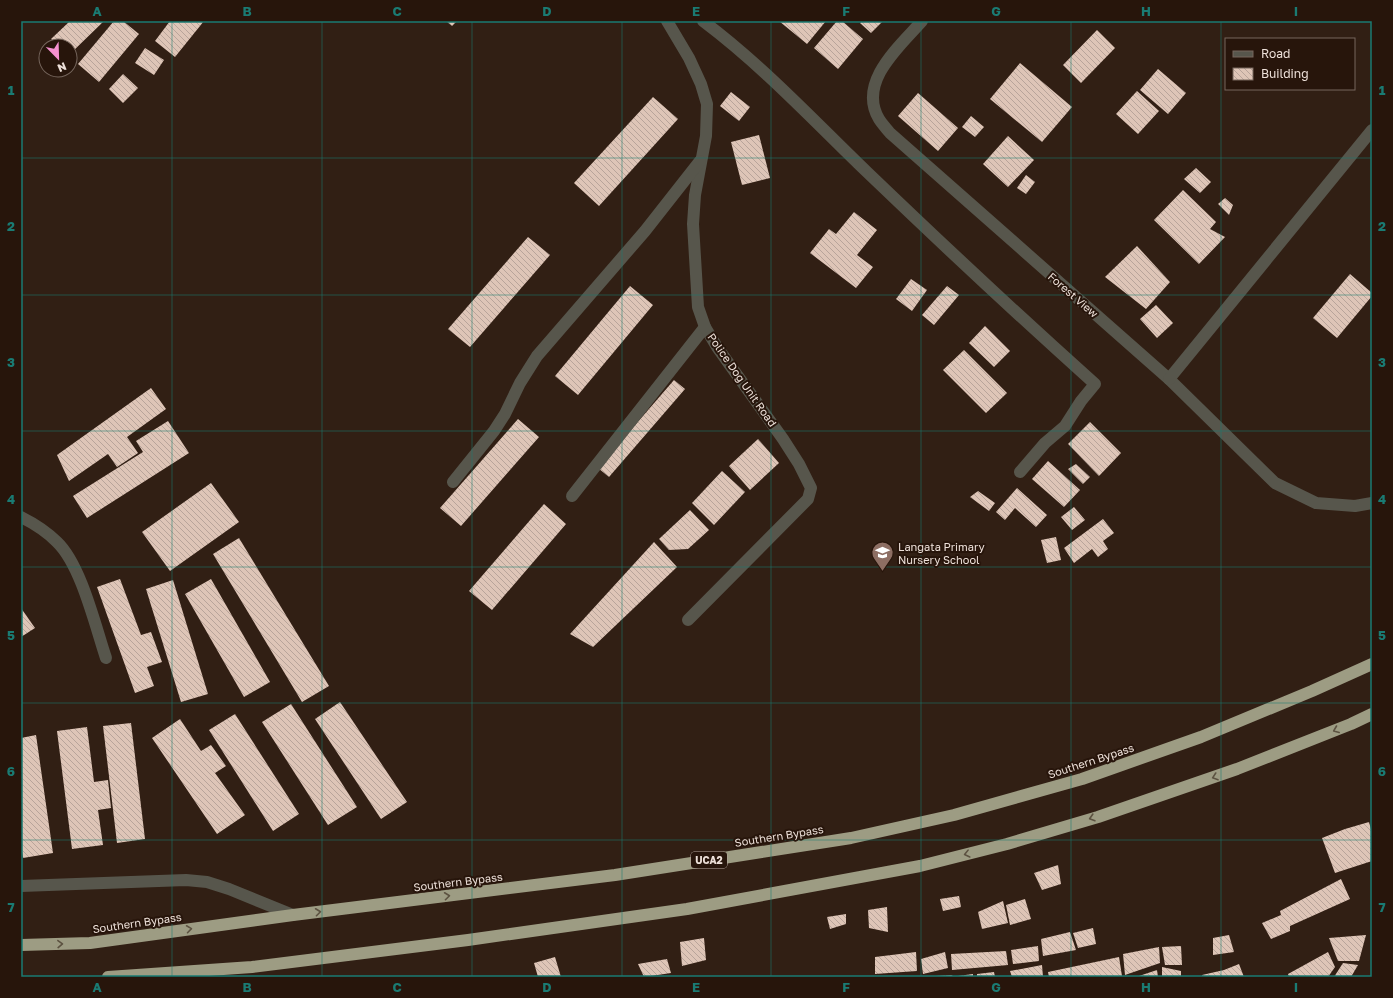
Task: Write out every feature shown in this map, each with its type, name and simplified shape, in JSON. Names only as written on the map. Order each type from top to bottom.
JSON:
[{"type":"highway","name":"Southern Bypass","points":[[21,946],[90,943],[293,915],[615,875],[851,838],[954,815],[1082,779],[1202,737],[1372,664]]},
{"type":"highway","points":[[108,977],[252,967],[468,940],[687,909],[920,866],[1007,844],[1120,809],[1237,769],[1351,724],[1372,714]]},
{"type":"street","name":"Police Dog Unit Road","points":[[667,21],[690,58],[701,84],[707,104],[706,136],[695,195],[693,224],[698,307],[705,326],[717,347],[783,439],[799,464],[811,488],[808,500],[688,620]]},
{"type":"street","points":[[703,21],[723,36],[793,98],[867,172],[1030,326],[1095,384],[1081,401],[1065,426],[1045,443],[1020,472]]},
{"type":"street","name":"Forest View","points":[[922,21],[885,63],[875,81],[874,101],[878,118],[890,134],[1169,379],[1274,483],[1316,503],[1355,506],[1372,503]]},
{"type":"street","points":[[1169,379],[1372,130]]},
{"type":"street","points":[[453,482],[494,431],[537,356],[645,231],[702,159]]},
{"type":"street","points":[[572,496],[705,326]]},
{"type":"street","points":[[21,517],[57,542],[70,560],[84,592],[106,658]]},
{"type":"street","points":[[21,886],[186,880],[207,882],[229,889],[293,915]]},
{"type":"building","points":[[70,21],[104,21],[78,46],[78,38],[52,38]]},
{"type":"building","points":[[114,21],[123,21],[139,34],[99,82],[78,64]]},
{"type":"building","points":[[170,21],[204,21],[175,57],[155,41]]},
{"type":"building","points":[[446,21],[457,21],[452,26]]},
{"type":"building","points":[[779,21],[826,21],[807,44]]},
{"type":"building","points":[[837,21],[842,21],[863,39],[838,69],[814,48]]},
{"type":"building","points":[[862,21],[883,21],[871,33],[860,23]]},
{"type":"building","points":[[1097,30],[1115,48],[1081,83],[1063,65]]},
{"type":"building","points":[[145,48],[164,60],[154,75],[135,63]]},
{"type":"building","points":[[1020,63],[1072,107],[1042,142],[990,99]]},
{"type":"building","points":[[1158,69],[1186,93],[1168,114],[1140,90]]},
{"type":"building","points":[[123,74],[138,88],[123,103],[109,89]]},
{"type":"building","points":[[1137,91],[1159,111],[1138,134],[1116,114]]},
{"type":"building","points":[[731,92],[750,107],[739,121],[720,106]]},
{"type":"building","points":[[918,93],[958,128],[938,151],[898,116]]},
{"type":"building","points":[[653,97],[678,119],[599,206],[574,183]]},
{"type":"building","points":[[971,116],[984,127],[975,137],[962,127]]},
{"type":"building","points":[[759,135],[770,178],[742,185],[731,142]]},
{"type":"building","points":[[1008,136],[1034,160],[1008,187],[983,164]]},
{"type":"building","points":[[1196,168],[1211,182],[1200,193],[1184,179]]},
{"type":"building","points":[[1026,175],[1035,182],[1026,194],[1017,188]]},
{"type":"building","points":[[1183,190],[1216,222],[1210,229],[1225,237],[1199,264],[1154,220]]},
{"type":"building","points":[[1225,198],[1233,205],[1229,215],[1218,204]]},
{"type":"building","points":[[854,212],[877,230],[857,255],[873,267],[856,288],[810,253],[829,229],[836,234]]},
{"type":"building","points":[[528,237],[550,255],[470,347],[448,329]]},
{"type":"building","points":[[1137,246],[1170,282],[1146,309],[1105,277]]},
{"type":"building","points":[[1350,274],[1372,293],[1372,296],[1337,338],[1313,318]]},
{"type":"building","points":[[911,279],[927,290],[912,311],[896,299]]},
{"type":"building","points":[[630,286],[653,305],[578,395],[555,376]]},
{"type":"building","points":[[947,286],[959,295],[934,325],[922,315]]},
{"type":"building","points":[[1156,305],[1173,323],[1157,338],[1140,319]]},
{"type":"building","points":[[985,326],[1010,351],[994,367],[969,343]]},
{"type":"building","points":[[964,350],[1007,393],[986,413],[943,370]]},
{"type":"building","points":[[674,380],[685,389],[609,477],[598,468]]},
{"type":"building","points":[[151,388],[166,409],[127,437],[138,453],[117,467],[108,454],[69,481],[57,455]]},
{"type":"building","points":[[518,419],[539,437],[461,526],[440,508]]},
{"type":"building","points":[[168,421],[189,453],[87,518],[73,496],[143,452],[136,441]]},
{"type":"building","points":[[1090,422],[1121,453],[1099,476],[1068,444]]},
{"type":"building","points":[[758,439],[779,463],[750,490],[729,466]]},
{"type":"building","points":[[1048,461],[1080,490],[1064,507],[1032,479]]},
{"type":"building","points":[[1076,464],[1090,477],[1083,484],[1068,469]]},
{"type":"building","points":[[722,471],[745,492],[714,525],[692,503]]},
{"type":"building","points":[[211,483],[239,522],[170,571],[142,532]]},
{"type":"building","points":[[1017,488],[1047,515],[1036,527],[1015,508],[1005,520],[996,512]]},
{"type":"building","points":[[978,491],[995,503],[989,511],[970,497]]},
{"type":"building","points":[[544,504],[566,524],[492,610],[469,591]]},
{"type":"building","points":[[1074,507],[1085,520],[1072,530],[1061,517]]},
{"type":"building","points":[[690,510],[709,530],[688,549],[669,550],[659,539]]},
{"type":"building","points":[[1103,519],[1114,533],[1103,541],[1108,549],[1098,557],[1092,549],[1074,563],[1064,548]]},
{"type":"building","points":[[1056,537],[1061,560],[1047,563],[1041,540]]},
{"type":"building","points":[[239,538],[329,686],[302,702],[213,554]]},
{"type":"building","points":[[654,542],[677,567],[593,647],[570,634]]},
{"type":"building","points":[[120,579],[141,635],[151,632],[162,662],[147,667],[154,686],[135,693],[97,587]]},
{"type":"building","points":[[211,579],[270,682],[244,697],[185,594]]},
{"type":"building","points":[[173,580],[208,694],[181,702],[146,589]]},
{"type":"building","points":[[21,608],[35,628],[21,637]]},
{"type":"building","points":[[340,702],[407,802],[381,819],[315,719]]},
{"type":"building","points":[[291,704],[357,807],[328,825],[262,722]]},
{"type":"building","points":[[235,714],[299,814],[273,831],[209,730]]},
{"type":"building","points":[[180,719],[201,751],[211,745],[226,766],[215,773],[245,815],[217,834],[152,738]]},
{"type":"building","points":[[131,723],[145,839],[117,843],[103,726]]},
{"type":"building","points":[[87,727],[94,782],[108,780],[111,808],[98,810],[103,845],[72,849],[57,731]]},
{"type":"building","points":[[36,735],[53,853],[23,858],[21,845],[21,738]]},
{"type":"building","points":[[1369,822],[1372,833],[1372,861],[1335,873],[1322,838]]},
{"type":"building","points":[[1058,865],[1061,884],[1042,890],[1034,873]]},
{"type":"building","points":[[1341,879],[1350,899],[1290,926],[1290,931],[1271,939],[1262,923],[1281,915],[1280,911]]},
{"type":"building","points":[[959,896],[961,907],[943,911],[940,899]]},
{"type":"building","points":[[1025,899],[1031,919],[1010,925],[1006,905]]},
{"type":"building","points":[[1003,901],[1008,923],[982,929],[978,912]]},
{"type":"building","points":[[887,907],[888,932],[869,928],[868,910]]},
{"type":"building","points":[[846,914],[846,924],[830,929],[827,917]]},
{"type":"building","points":[[1093,928],[1096,944],[1078,948],[1073,933]]},
{"type":"building","points":[[1070,932],[1076,950],[1043,956],[1041,939]]},
{"type":"building","points":[[1229,935],[1234,952],[1213,955],[1213,938]]},
{"type":"building","points":[[1366,935],[1359,961],[1338,961],[1329,938]]},
{"type":"building","points":[[704,938],[706,960],[682,966],[680,942]]},
{"type":"building","points":[[1038,946],[1039,961],[1013,964],[1011,950]]},
{"type":"building","points":[[1181,946],[1182,965],[1165,965],[1162,947]]},
{"type":"building","points":[[1159,947],[1160,963],[1125,975],[1123,954]]},
{"type":"building","points":[[1006,951],[1008,965],[952,970],[951,954]]},
{"type":"building","points":[[916,952],[917,971],[875,974],[875,957]]},
{"type":"building","points":[[945,952],[948,968],[923,974],[921,959]]},
{"type":"building","points":[[1328,952],[1335,967],[1328,977],[1289,977],[1288,974]]},
{"type":"building","points":[[555,957],[561,977],[538,977],[534,963]]},
{"type":"building","points":[[1119,957],[1122,976],[1049,977],[1048,972]]},
{"type":"building","points":[[667,959],[671,973],[644,977],[638,964]]},
{"type":"building","points":[[1343,963],[1358,965],[1351,977],[1334,977]]},
{"type":"building","points":[[1239,964],[1244,977],[1203,977],[1202,975],[1224,970]]},
{"type":"building","points":[[1042,965],[1043,977],[1012,977],[1010,971]]},
{"type":"building","points":[[1162,967],[1181,971],[1181,977],[1162,976]]},
{"type":"building","points":[[1157,970],[1158,977],[1136,977]]},
{"type":"building","points":[[994,972],[995,977],[977,977],[977,974]]},
{"type":"building","points":[[973,974],[973,977],[958,977],[958,976]]},
{"type":"building","points":[[952,975],[953,977],[936,977],[936,976]]},
{"type":"place","name":"Langata Primary Nursery School","points":[[883,572]]}]
